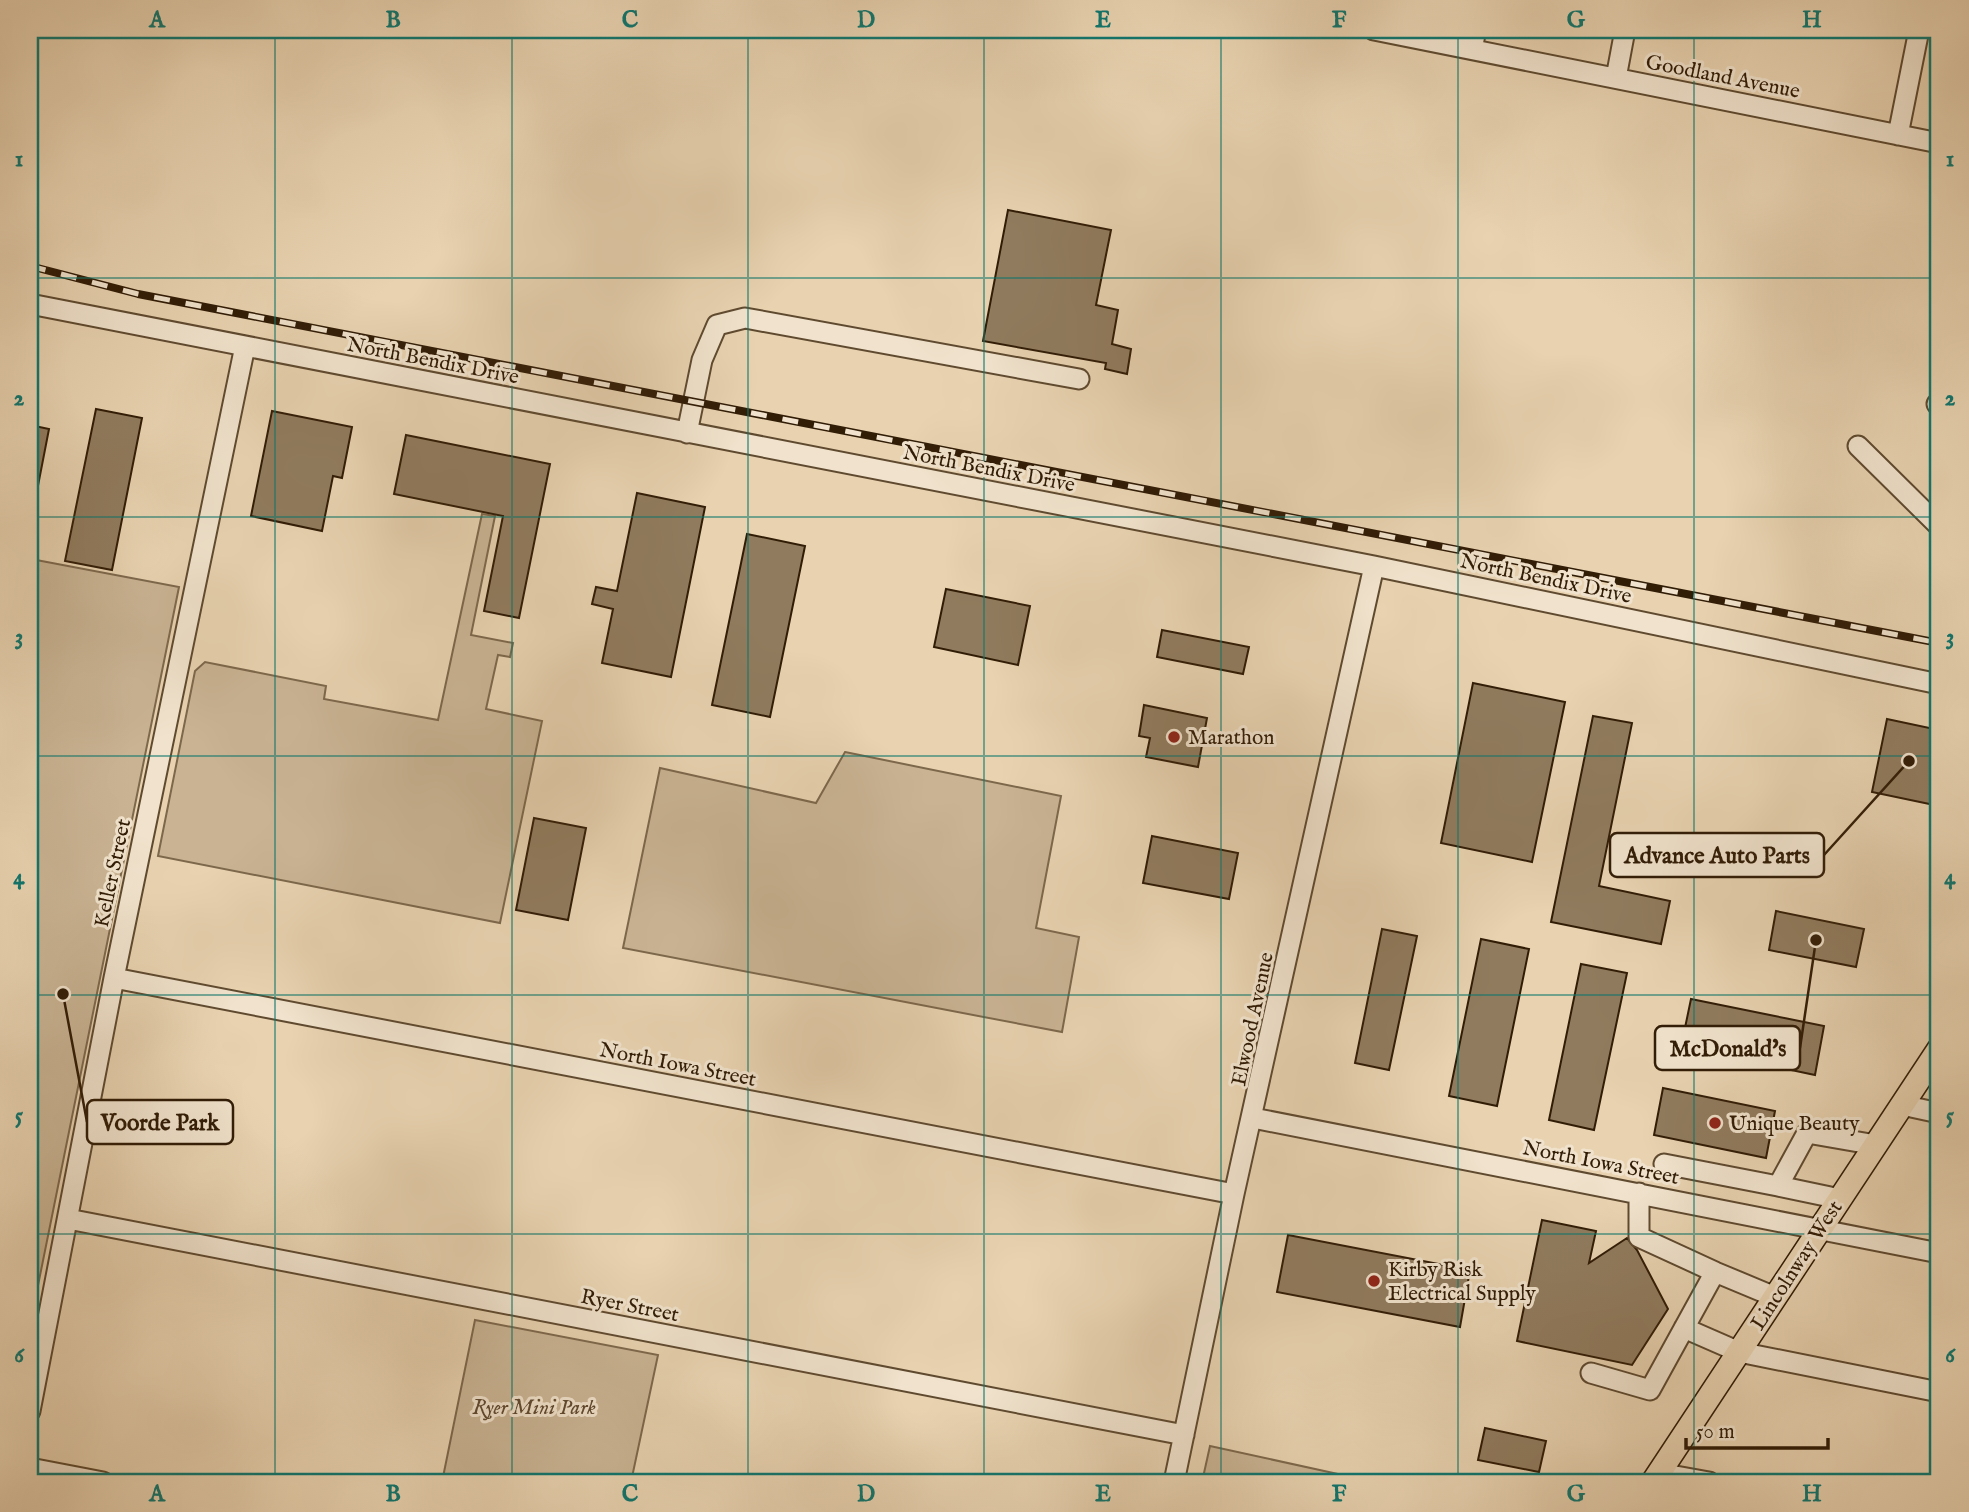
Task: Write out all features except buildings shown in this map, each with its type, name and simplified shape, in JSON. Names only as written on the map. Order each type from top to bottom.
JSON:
[{"type":"main road","name":"Lincolnway West","points":[[1656,1477],[1939,1049]]},
{"type":"street","name":"Goodland Avenue","points":[[1374,30],[1939,143]]},
{"type":"street","points":[[1472,49],[1476,30]]},
{"type":"street","points":[[1616,78],[1625,30]]},
{"type":"street","points":[[1898,135],[1919,30]]},
{"type":"street","name":"North Bendix Drive","points":[[30,304],[1374,566],[1939,684]]},
{"type":"street","points":[[687,433],[702,360],[717,325],[745,318],[1079,379]]},
{"type":"street","name":"Keller Street","points":[[30,1411],[114,978],[245,346]]},
{"type":"street","points":[[1858,446],[1939,526]]},
{"type":"street","name":"Elwood Avenue","points":[[1174,1482],[1234,1195],[1374,566]]},
{"type":"street","name":"North Iowa Street","points":[[114,978],[1234,1195]]},
{"type":"street","points":[[1902,1105],[1939,1113]]},
{"type":"street","name":"North Iowa Street","points":[[1253,1118],[1939,1253]]},
{"type":"street","points":[[1778,1186],[1807,1133],[1876,1144]]},
{"type":"street","points":[[1664,1164],[1840,1199]]},
{"type":"street","points":[[1639,1193],[1639,1237],[1775,1297]]},
{"type":"street","name":"Ryer Street","points":[[68,1219],[1184,1435]]},
{"type":"street","points":[[1591,1373],[1650,1390],[1715,1272]]},
{"type":"street","points":[[1684,1328],[1739,1352],[1939,1392]]},
{"type":"street","points":[[30,1468],[103,1482]]},
{"type":"street","points":[[1656,1477],[1709,1482]]},
{"type":"green space","points":[[482,514],[495,516],[471,635],[513,643],[510,657],[498,655],[486,709],[542,721],[500,923],[158,856],[195,671],[205,662],[326,686],[324,699],[438,720]]},
{"type":"green space","points":[[31,559],[179,587],[30,1325],[30,562]]},
{"type":"green space","points":[[845,752],[1061,796],[1036,928],[1079,937],[1062,1032],[623,948],[660,768],[816,803]]},
{"type":"green space","name":"Ryer Mini Park","points":[[475,1320],[658,1355],[631,1482],[442,1482]]},
{"type":"green space","points":[[1210,1446],[1338,1474],[1336,1482],[1202,1482]]},
{"type":"railway","points":[[30,266],[138,294],[1939,643]]},
{"type":"place","name":"Marathon","points":[[1174,737]]},
{"type":"place","name":"Advance Auto Parts","points":[[1909,761]]},
{"type":"place","name":"McDonald's","points":[[1816,940]]},
{"type":"place","name":"Voorde Park","points":[[63,994]]},
{"type":"place","name":"Unique Beauty","points":[[1715,1123]]},
{"type":"place","name":"Kirby Risk Electrical Supply","points":[[1374,1281]]}]
